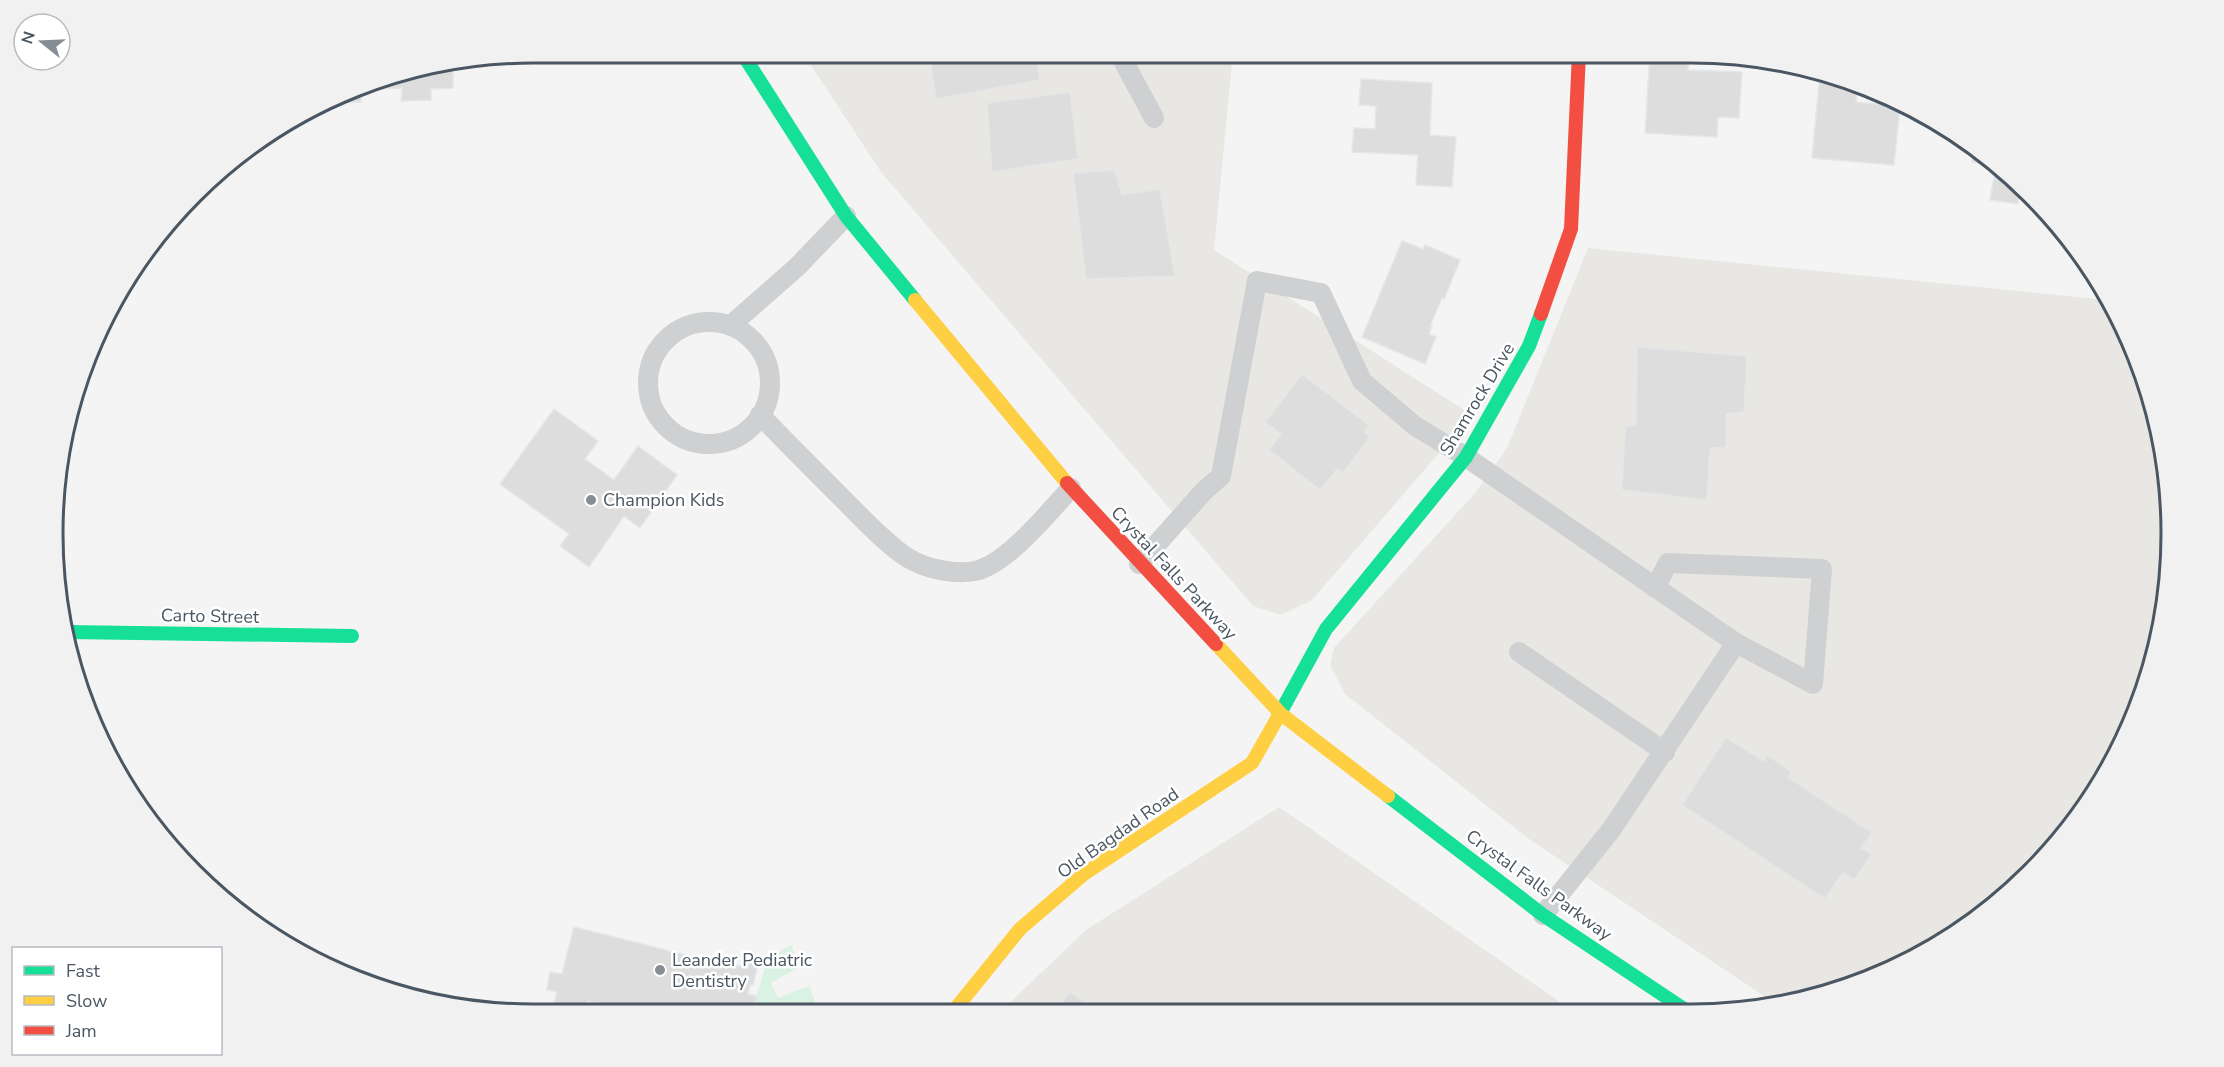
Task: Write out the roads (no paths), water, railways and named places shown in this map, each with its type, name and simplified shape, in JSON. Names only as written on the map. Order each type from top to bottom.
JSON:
[{"type":"street","name":"Crystal Falls Parkway","points":[[749,63],[846,216],[1071,488],[1139,564],[1281,714],[1543,915],[1676,1004]]},
{"type":"street","name":"Shamrock Drive","points":[[1281,714],[1326,629],[1466,457],[1529,346],[1571,229],[1579,63]]},
{"type":"street","name":"Carto Street","points":[[74,632],[352,636]]},
{"type":"street","name":"Old Bagdad Road","points":[[959,1004],[1020,929],[1084,874],[1252,763],[1281,714]]},
{"type":"lane","points":[[1125,63],[1154,118]]},
{"type":"lane","points":[[731,325],[797,267],[846,216]]},
{"type":"lane","points":[[1139,564],[1204,491],[1221,476],[1257,281],[1321,293],[1362,381],[1415,426],[1466,457],[1655,588],[1736,643],[1813,684],[1822,569],[1668,563],[1655,588]]},
{"type":"lane","points":[[712,321],[731,325],[749,336],[762,352],[769,371],[770,392],[760,415],[750,428],[733,439],[713,444],[692,442],[675,434],[660,420],[651,403],[647,383],[651,363],[660,345],[674,332],[692,323],[712,321]]},
{"type":"lane","points":[[760,415],[865,522],[908,558],[925,566],[951,571],[975,571],[1003,557],[1026,537],[1071,488]]},
{"type":"lane","points":[[1543,915],[1611,830],[1736,643]]},
{"type":"lane","points":[[1519,652],[1665,752]]},
{"type":"place","name":"Champion Kids","points":[[591,500]]},
{"type":"place","name":"Leander Pediatric Dentistry","points":[[660,970]]}]
